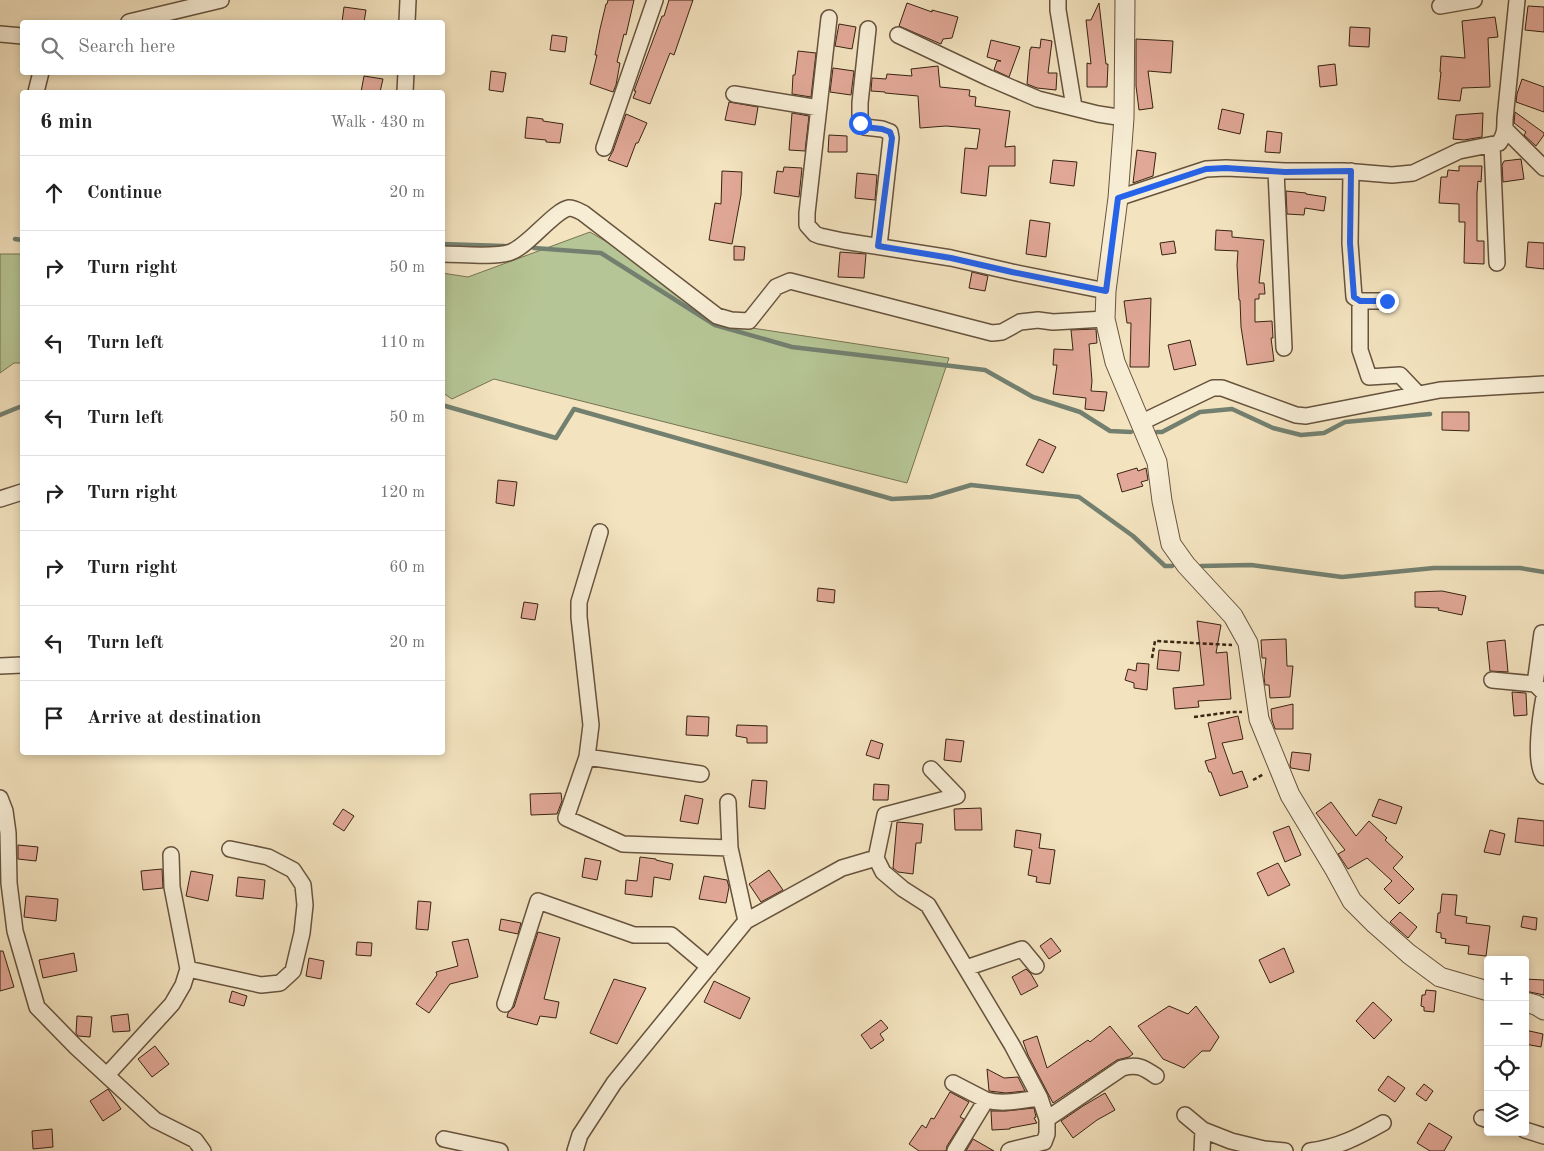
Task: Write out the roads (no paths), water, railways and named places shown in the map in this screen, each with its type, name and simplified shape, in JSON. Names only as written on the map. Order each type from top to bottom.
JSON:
[{"type":"street","points":[[137,20],[221,0]]},
{"type":"street","points":[[407,20],[408,0]]},
{"type":"street","points":[[604,148],[655,0]]},
{"type":"street","points":[[1058,0],[1074,107]]},
{"type":"street","points":[[1125,0],[1124,118],[1118,198],[1106,291],[1105,319],[1115,362],[1157,462],[1162,501],[1171,544],[1186,565],[1233,616],[1248,644],[1259,720],[1290,795],[1352,901],[1409,954],[1440,977],[1484,990]]},
{"type":"street","points":[[1440,6],[1474,0]]},
{"type":"street","points":[[1118,198],[1206,169],[1351,171],[1392,175],[1413,173],[1459,151],[1499,144],[1504,137],[1517,0]]},
{"type":"street","points":[[829,18],[807,212],[807,225],[815,234],[951,258],[1106,291]]},
{"type":"street","points":[[868,29],[860,103],[860,123],[864,127],[890,132],[892,138],[878,246]]},
{"type":"street","points":[[0,34],[20,36]]},
{"type":"street","points":[[898,35],[1038,99],[1098,114],[1124,118]]},
{"type":"street","points":[[36,90],[40,75]]},
{"type":"street","points":[[405,90],[406,75]]},
{"type":"street","points":[[734,94],[819,108]]},
{"type":"street","points":[[1505,129],[1544,168]]},
{"type":"street","points":[[1492,145],[1497,263]]},
{"type":"street","points":[[1276,171],[1284,348]]},
{"type":"street","points":[[1351,171],[1350,243],[1354,297],[1360,301],[1387,301]]},
{"type":"street","points":[[445,254],[493,255],[512,252],[563,210],[571,208],[583,213],[717,316],[732,320],[749,321],[776,287],[790,281],[992,333],[1002,332],[1020,322],[1105,319]]},
{"type":"street","points":[[1360,301],[1360,350],[1369,377],[1400,375],[1418,394]]},
{"type":"street","points":[[1140,423],[1213,388],[1222,388],[1296,415],[1306,416],[1440,390],[1544,384]]},
{"type":"street","points":[[0,499],[20,493]]},
{"type":"street","points":[[600,532],[579,602],[579,617],[592,725],[587,757],[566,818],[623,844],[730,848]]},
{"type":"street","points":[[1542,633],[1539,767],[1544,776]]},
{"type":"street","points":[[0,666],[20,665]]},
{"type":"street","points":[[1492,680],[1541,691]]},
{"type":"street","points":[[587,757],[701,774]]},
{"type":"street","points":[[931,769],[957,796],[885,815],[876,858],[883,872],[903,889],[928,905],[1012,1045],[1040,1098],[1047,1119],[1047,1134],[1044,1142],[1009,1151]]},
{"type":"street","points":[[0,798],[5,811],[8,833],[4,883],[15,931],[37,1008],[155,1120],[195,1140],[203,1151]]},
{"type":"street","points":[[728,802],[730,848],[746,921]]},
{"type":"street","points":[[188,969],[261,985],[280,983],[293,971],[302,933],[305,905],[303,885],[293,870],[268,857],[230,849]]},
{"type":"street","points":[[107,1075],[172,1004],[184,985],[188,969],[172,887],[172,855]]},
{"type":"street","points":[[575,1151],[580,1135],[614,1083],[746,921],[842,868],[876,858]]},
{"type":"street","points":[[505,1004],[538,901],[634,935],[671,935],[709,967]]},
{"type":"street","points":[[966,968],[1022,949],[1036,966]]},
{"type":"street","points":[[1529,1003],[1544,1010]]},
{"type":"street","points":[[1047,1119],[1122,1068],[1133,1065],[1145,1069],[1156,1076]]},
{"type":"street","points":[[953,1083],[986,1100],[1000,1102],[1040,1098]]},
{"type":"street","points":[[955,1151],[986,1100]]},
{"type":"street","points":[[1185,1115],[1204,1130],[1231,1141],[1264,1149],[1285,1151]]},
{"type":"street","points":[[1310,1151],[1348,1142],[1383,1122]]},
{"type":"street","points":[[1202,1151],[1204,1130]]},
{"type":"street","points":[[1529,1131],[1544,1136]]},
{"type":"street","points":[[444,1139],[500,1151]]},
{"type":"waterway","points":[[15,239],[20,240]]},
{"type":"waterway","points":[[445,244],[504,246]]},
{"type":"waterway","points":[[534,248],[601,253],[715,325],[792,347],[985,370],[1033,397],[1080,412],[1110,431],[1131,432]]},
{"type":"waterway","points":[[445,406],[556,438],[574,409],[892,499],[931,497],[971,485],[1079,497],[1133,536],[1165,566],[1172,566]]},
{"type":"waterway","points":[[0,415],[20,407]]},
{"type":"waterway","points":[[1157,432],[1162,432],[1200,412],[1232,409],[1273,428],[1301,435],[1324,433],[1345,422],[1430,414]]},
{"type":"waterway","points":[[1201,566],[1251,565],[1342,577],[1434,568],[1520,568],[1544,572]]}]
